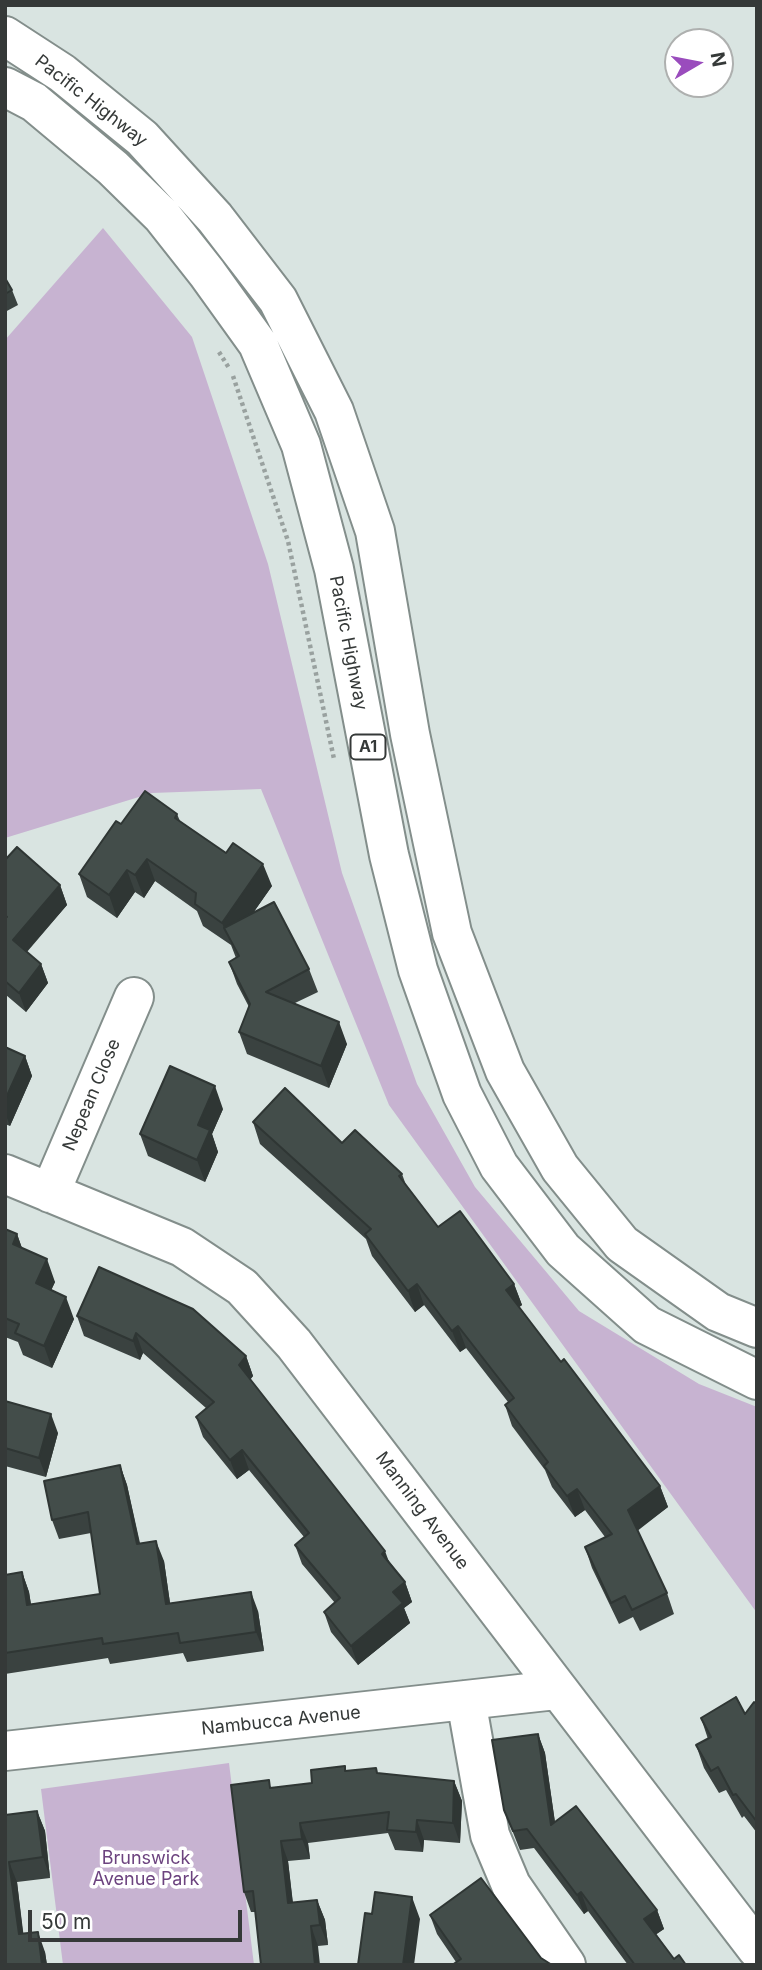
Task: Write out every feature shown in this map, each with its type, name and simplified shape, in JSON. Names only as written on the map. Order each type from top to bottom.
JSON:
[{"type":"main road","name":"Pacific Highway","points":[[5,36],[62,73],[142,138],[215,218],[278,300],[334,411],[375,531],[410,734],[452,933],[505,1070],[560,1168],[622,1244],[718,1312],[757,1328]]},
{"type":"main road","name":"Pacific Highway","points":[[5,87],[34,102],[113,167],[162,216],[207,272],[258,344],[301,445],[334,569],[388,855],[418,970],[462,1094],[499,1166],[563,1250],[647,1325],[757,1380]]},
{"type":"main road","name":"Nepean Close","points":[[50,1193],[134,997]]},
{"type":"main road","name":"Manning Avenue","points":[[5,1174],[182,1247],[242,1287],[294,1344],[556,1690],[757,1949]]},
{"type":"main road","name":"Nambucca Avenue","points":[[5,1751],[556,1690]]},
{"type":"main road","points":[[466,1700],[490,1835],[511,1885],[566,1965]]},
{"type":"green space","points":[[103,228],[192,337],[268,564],[342,873],[417,1084],[475,1187],[579,1311],[699,1384],[757,1407],[757,1613],[389,1105],[261,789],[152,793],[5,838],[5,340]]},
{"type":"green space","name":"Brunswick Avenue Park","points":[[229,1763],[254,1965],[63,1965],[41,1789]]},
{"type":"building","points":[[5,278],[12,290],[5,294]]},
{"type":"building","points":[[145,791],[177,814],[175,818],[226,853],[233,843],[263,864],[222,923],[195,904],[196,893],[147,859],[135,875],[127,870],[109,895],[79,874],[116,821],[121,824]]},
{"type":"building","points":[[17,847],[60,885],[13,940],[41,964],[19,993],[5,981],[5,860]]},
{"type":"building","points":[[274,902],[309,969],[266,992],[339,1022],[321,1066],[239,1032],[250,1004],[229,962],[239,956],[224,928]]},
{"type":"building","points":[[5,1047],[25,1056],[5,1100]]},
{"type":"building","points":[[170,1066],[215,1086],[198,1125],[210,1130],[197,1160],[140,1134]]},
{"type":"building","points":[[285,1088],[342,1143],[355,1130],[402,1174],[399,1176],[438,1227],[460,1211],[514,1284],[506,1290],[561,1362],[564,1359],[660,1486],[628,1510],[667,1593],[632,1610],[625,1596],[611,1603],[585,1547],[612,1534],[577,1489],[567,1496],[544,1466],[548,1462],[505,1405],[514,1398],[458,1326],[452,1331],[417,1284],[408,1291],[365,1234],[371,1229],[253,1122]]},
{"type":"building","points":[[5,1229],[17,1234],[13,1244],[47,1259],[36,1283],[66,1297],[44,1346],[15,1333],[19,1324],[5,1318]]},
{"type":"building","points":[[99,1267],[193,1309],[246,1356],[239,1365],[385,1551],[382,1554],[405,1582],[393,1592],[403,1603],[351,1646],[324,1612],[340,1598],[295,1545],[309,1533],[242,1450],[230,1460],[196,1417],[214,1402],[136,1333],[133,1341],[77,1316]]},
{"type":"building","points":[[5,1401],[51,1414],[39,1458],[5,1448]]},
{"type":"building","points":[[120,1465],[137,1544],[156,1541],[166,1604],[251,1592],[256,1632],[180,1643],[178,1633],[103,1644],[102,1638],[5,1653],[5,1575],[22,1572],[27,1605],[100,1594],[88,1512],[52,1520],[44,1481]]},
{"type":"building","points":[[736,1697],[745,1714],[754,1702],[757,1704],[757,1822],[736,1794],[733,1795],[718,1767],[711,1771],[696,1745],[711,1737],[701,1718]]},
{"type":"building","points":[[538,1734],[551,1825],[576,1806],[657,1910],[644,1919],[674,1959],[679,1955],[686,1965],[635,1965],[581,1892],[577,1895],[527,1829],[513,1831],[504,1810],[492,1740]]},
{"type":"building","points":[[345,1766],[345,1771],[376,1768],[377,1773],[454,1781],[453,1823],[417,1820],[416,1832],[387,1830],[389,1812],[300,1823],[302,1839],[281,1841],[288,1903],[317,1900],[320,1925],[311,1926],[315,1965],[261,1965],[253,1891],[244,1892],[231,1785],[269,1780],[270,1788],[312,1783],[311,1770]]},
{"type":"building","points":[[37,1811],[43,1857],[9,1862],[19,1934],[38,1932],[42,1965],[5,1965],[5,1815]]},
{"type":"building","points":[[481,1878],[541,1958],[552,1965],[452,1965],[461,1959],[430,1915]]},
{"type":"building","points":[[375,1892],[412,1897],[403,1965],[358,1965],[365,1913],[372,1914]]}]
